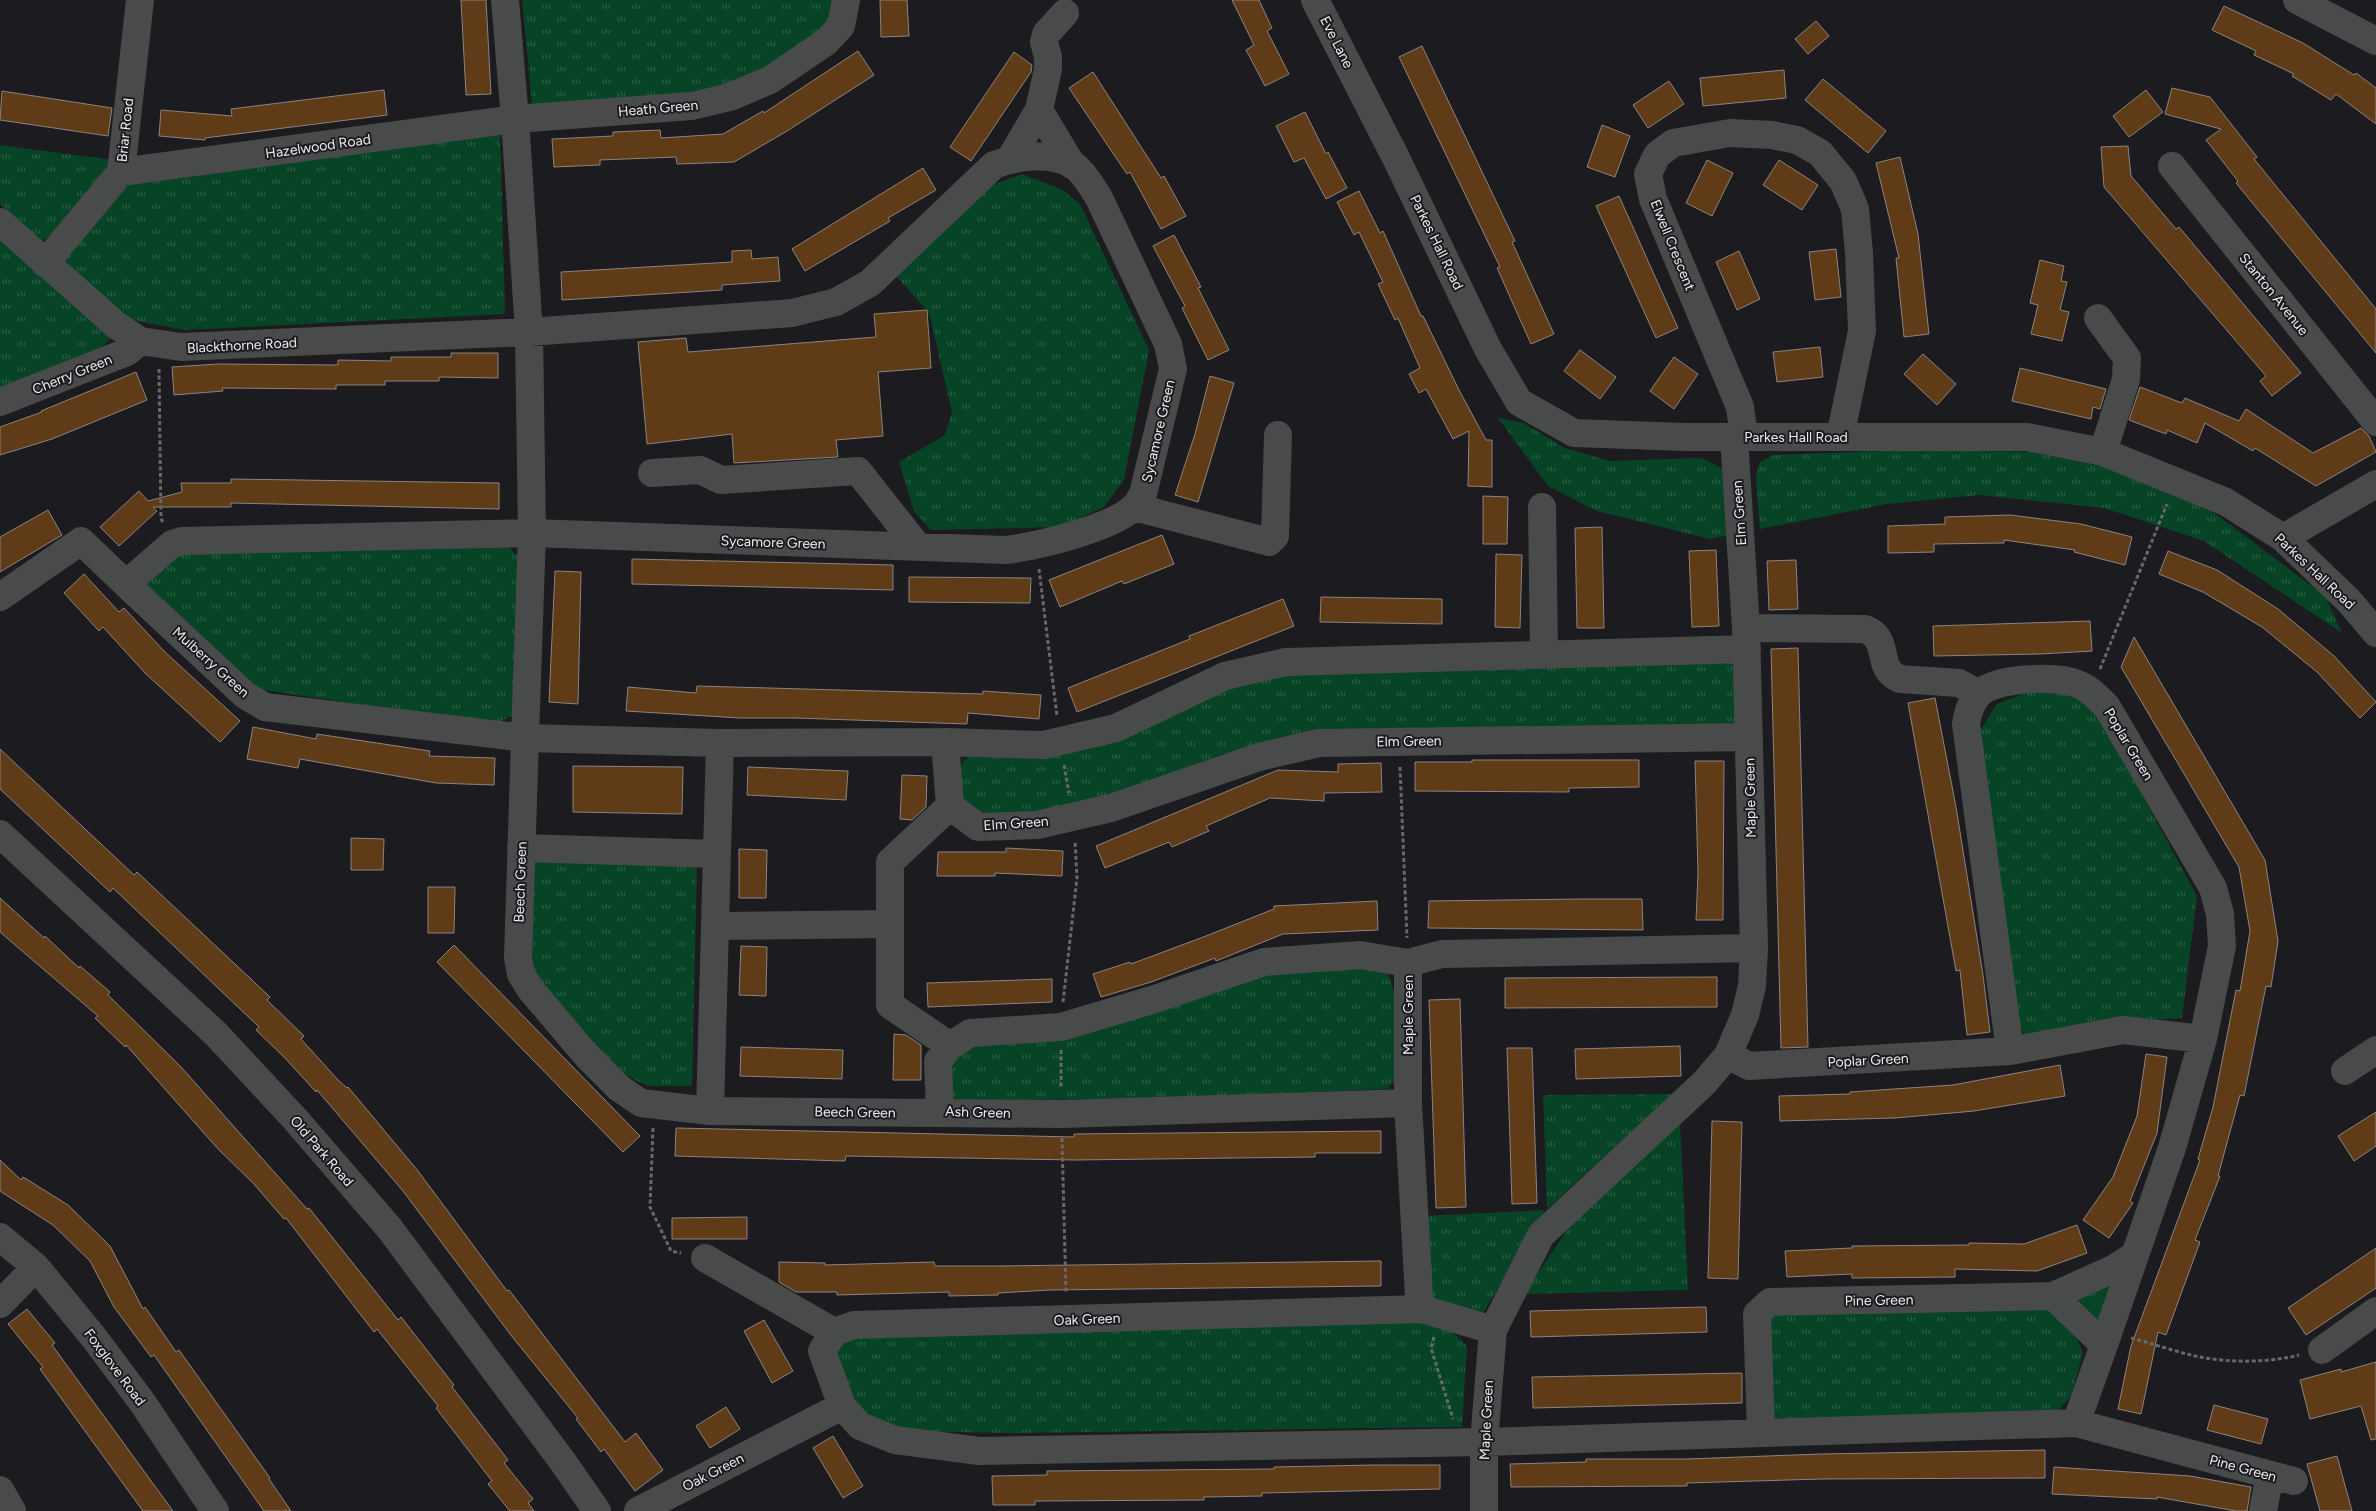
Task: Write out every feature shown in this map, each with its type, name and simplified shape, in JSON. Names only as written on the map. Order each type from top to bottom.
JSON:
[{"type":"street","name":"Briar Road","points":[[45,263],[120,172],[140,0]]},
{"type":"street","points":[[505,0],[516,119],[529,332],[532,533],[525,738],[720,743],[945,742],[1044,745],[1116,728],[1224,676],[1286,662],[1544,654],[1865,629],[1876,634],[1889,672],[1900,679],[1959,683],[1979,694],[1968,712],[1966,724],[2010,1051]]},
{"type":"street","name":"Heath Green","points":[[516,119],[692,106],[730,97],[770,80],[826,42],[841,26],[846,0]]},
{"type":"street","name":"Eve Lane","points":[[1315,0],[1358,83]]},
{"type":"street","points":[[2297,0],[2376,42]]},
{"type":"street","points":[[1010,159],[1039,110],[1048,69],[1044,42],[1046,34],[1066,13]]},
{"type":"street","name":"Parkes Hall Road","points":[[1358,83],[1488,349],[1519,402],[1574,433],[1739,437],[2027,437],[2103,452],[2226,502],[2283,538],[2349,601],[2376,633]]},
{"type":"street","name":"Sycamore Green","points":[[532,533],[1006,550],[1036,546],[1089,530],[1134,507],[1143,494],[1173,370],[1168,344],[1099,198],[1086,179],[1072,165],[1039,110]]},
{"type":"street","name":"Hazelwood Road","points":[[120,172],[516,119]]},
{"type":"street","name":"Elwell Crescent","points":[[1739,437],[1740,407],[1653,199],[1648,174],[1657,155],[1673,143],[1730,133],[1797,140],[1820,153],[1842,180],[1855,209],[1862,330],[1840,437]]},
{"type":"street","points":[[529,332],[792,313],[836,302],[870,282],[980,176],[994,165],[1010,159],[1031,156],[1072,165]]},
{"type":"street","name":"Stanton Avenue","points":[[2172,166],[2376,422]]},
{"type":"street","name":"Blackthorne Road","points":[[0,222],[116,325],[150,342],[181,347],[529,332]]},
{"type":"street","points":[[2098,318],[2127,358],[2126,379],[2103,452]]},
{"type":"street","name":"Cherry Green","points":[[0,402],[150,342]]},
{"type":"street","points":[[1134,507],[1268,542],[1275,536],[1278,435]]},
{"type":"street","name":"Elm Green","points":[[950,806],[978,827],[1037,825],[1111,808],[1259,757],[1319,743],[1749,737],[1739,437]]},
{"type":"street","points":[[652,472],[700,470],[722,480],[858,471],[918,547]]},
{"type":"street","points":[[2283,538],[2376,484]]},
{"type":"street","points":[[1542,506],[1544,654]]},
{"type":"street","points":[[126,584],[172,544],[182,542],[532,533]]},
{"type":"street","name":"Mulberry Green","points":[[0,597],[81,541],[245,695],[264,707],[525,738]]},
{"type":"street","name":"Poplar Green","points":[[1728,1055],[1749,1066],[2010,1051],[2123,1030],[2203,1039],[2222,946],[2220,914],[2213,888],[2120,727],[2107,707],[2092,691],[2078,684],[2043,678],[1995,684],[1979,694]]},
{"type":"street","name":"Maple Green","points":[[1484,1511],[1484,1442],[1493,1330],[1540,1235],[1704,1084],[1728,1055],[1745,1015],[1752,986],[1754,948],[1749,737]]},
{"type":"street","name":"Beech Green","points":[[525,738],[518,958],[521,974],[531,990],[587,1056],[619,1088],[641,1103],[710,1111],[940,1113]]},
{"type":"street","points":[[945,742],[950,806],[890,862],[890,1005],[950,1046]]},
{"type":"street","points":[[710,1111],[720,743]]},
{"type":"street","name":"Old Park Road","points":[[0,834],[216,1034],[295,1120],[390,1230],[563,1462],[597,1511]]},
{"type":"street","points":[[521,848],[717,854]]},
{"type":"street","points":[[714,926],[890,924]]},
{"type":"street","name":"Maple Green","points":[[1432,1312],[1419,1296],[1408,1103],[1408,963],[1442,954],[1754,948]]},
{"type":"street","name":"Ash Green","points":[[1408,963],[1360,955],[1264,962],[1152,1000],[1061,1027],[970,1033],[950,1046],[938,1061],[940,1113],[1062,1114],[1408,1103]]},
{"type":"street","points":[[2076,1423],[2106,1339],[2132,1257],[2172,1148],[2203,1039]]},
{"type":"street","points":[[2345,1071],[2376,1050]]},
{"type":"street","name":"Foxglove Road","points":[[0,1237],[36,1267],[95,1338],[142,1402],[215,1511]]},
{"type":"street","points":[[2106,1339],[2053,1296],[2112,1269],[2132,1257]]},
{"type":"street","points":[[704,1258],[834,1332],[822,1351],[842,1406],[860,1426],[895,1440],[979,1451],[1484,1442]]},
{"type":"street","points":[[0,1304],[36,1267]]},
{"type":"street","name":"Pine Green","points":[[1761,1432],[1757,1314],[1770,1302],[2053,1296]]},
{"type":"street","points":[[2322,1350],[2376,1311]]},
{"type":"street","points":[[1432,1312],[1493,1330]]},
{"type":"street","name":"Oak Green","points":[[834,1332],[854,1325],[1432,1312]]},
{"type":"street","name":"Oak Green","points":[[638,1511],[842,1406]]},
{"type":"street","name":"Pine Green","points":[[1484,1442],[2076,1423],[2282,1478],[2263,1511]]},
{"type":"street","points":[[0,1490],[12,1511]]},
{"type":"path","points":[[150,342],[161,518],[172,544]]},
{"type":"path","points":[[2092,691],[2176,481]]},
{"type":"path","points":[[1036,546],[1060,741],[1073,816],[1077,878],[1061,1027],[1067,1319]]},
{"type":"path","points":[[1399,741],[1408,963]]},
{"type":"path","points":[[653,1105],[650,1207],[671,1251],[704,1258]]},
{"type":"path","points":[[1432,1312],[1431,1348],[1457,1432],[1456,1442]]},
{"type":"path","points":[[2106,1339],[2196,1356],[2234,1360],[2283,1359],[2322,1350]]},
{"type":"green space","points":[[522,0],[837,0],[837,15],[815,39],[736,86],[692,99],[555,110],[532,104]]},
{"type":"green space","points":[[500,130],[505,314],[184,330],[123,318],[59,259],[126,183]]},
{"type":"green space","points":[[0,145],[113,160],[60,233],[41,241],[0,204]]},
{"type":"green space","points":[[1022,174],[1061,189],[1080,204],[1149,350],[1124,480],[1104,507],[1061,527],[931,530],[914,511],[899,462],[945,435],[952,412],[930,317],[927,310],[895,275],[988,187]]},
{"type":"green space","points":[[0,236],[111,338],[93,357],[8,387],[0,387]]},
{"type":"green space","points":[[1498,418],[1523,423],[1565,448],[1609,461],[1701,458],[1726,470],[1731,535],[1710,539],[1597,511],[1548,486]]},
{"type":"green space","points":[[1915,450],[2031,452],[2119,470],[2197,500],[2325,596],[2342,633],[2204,541],[2104,508],[1979,495],[1887,504],[1760,529],[1756,478],[1759,463],[1773,455]]},
{"type":"green space","points":[[507,546],[520,558],[514,715],[494,724],[257,689],[147,585],[173,554]]},
{"type":"green space","points":[[1736,663],[1736,725],[1296,735],[1219,755],[1156,783],[1075,811],[980,818],[967,805],[959,787],[962,762],[974,754],[1284,671]]},
{"type":"green space","points":[[2038,688],[2068,691],[2100,717],[2197,896],[2182,1018],[2128,1021],[2025,1038],[2016,1015],[1974,740],[1997,704]]},
{"type":"green space","points":[[531,853],[697,861],[692,1086],[648,1086],[629,1077],[594,1050],[535,982],[527,956]]},
{"type":"green space","points":[[1351,963],[1387,970],[1394,991],[1395,1081],[1387,1089],[1180,1098],[946,1101],[945,1067],[969,1044],[1266,973]]},
{"type":"green space","points":[[1673,1094],[1547,1209],[1543,1095]]},
{"type":"green space","points":[[1680,1122],[1688,1290],[1524,1294],[1577,1215]]},
{"type":"green space","points":[[1545,1210],[1483,1313],[1425,1299],[1423,1216]]},
{"type":"green space","points":[[2122,1276],[2098,1332],[2070,1299]]},
{"type":"green space","points":[[2041,1304],[2072,1327],[2083,1353],[2071,1396],[2054,1415],[1772,1420],[1770,1310]]},
{"type":"green space","points":[[1406,1317],[1450,1330],[1467,1346],[1462,1427],[1009,1433],[898,1431],[852,1408],[833,1365],[836,1345],[850,1334]]},
{"type":"building","points":[[461,0],[486,0],[491,94],[466,95]]},
{"type":"building","points":[[880,0],[907,0],[909,36],[881,37]]},
{"type":"building","points":[[1232,0],[1259,0],[1272,28],[1267,31],[1289,74],[1265,86],[1246,50],[1254,45]]},
{"type":"building","points":[[2224,6],[2303,43],[2354,75],[2356,73],[2376,88],[2376,124],[2336,94],[2331,100],[2292,76],[2294,74],[2254,55],[2256,51],[2212,30]]},
{"type":"building","points":[[1816,21],[1829,36],[1808,54],[1795,39]]},
{"type":"building","points":[[1422,46],[1515,241],[1512,242],[1554,334],[1531,344],[1497,268],[1500,267],[1399,57]]},
{"type":"building","points":[[858,51],[874,75],[787,131],[734,162],[677,164],[676,157],[600,160],[600,165],[554,167],[552,139],[613,136],[613,132],[660,130],[661,138],[723,134],[763,111],[764,113]]},
{"type":"building","points":[[1014,52],[1032,65],[1031,72],[971,161],[950,147]]},
{"type":"building","points":[[1784,70],[1786,98],[1703,106],[1700,78]]},
{"type":"building","points":[[1093,72],[1161,178],[1164,176],[1186,216],[1161,229],[1130,172],[1127,174],[1069,88]]},
{"type":"building","points":[[1823,79],[1886,131],[1868,153],[1805,100]]},
{"type":"building","points":[[1669,81],[1684,104],[1648,128],[1633,105]]},
{"type":"building","points":[[2172,88],[2210,97],[2257,157],[2254,159],[2376,309],[2376,353],[2236,183],[2238,181],[2206,140],[2221,129],[2165,114]]},
{"type":"building","points":[[384,90],[387,115],[205,138],[205,140],[159,136],[161,110],[232,116],[231,109]]},
{"type":"building","points":[[2146,90],[2163,112],[2129,137],[2113,116]]},
{"type":"building","points":[[2,91],[112,108],[108,136],[0,120]]},
{"type":"building","points":[[1305,112],[1326,154],[1328,152],[1347,188],[1326,199],[1304,158],[1294,162],[1276,126]]},
{"type":"building","points":[[1602,125],[1630,136],[1615,177],[1587,167]]},
{"type":"building","points":[[2128,146],[2131,176],[2176,229],[2179,227],[2301,373],[2272,396],[2260,381],[2266,376],[2104,187],[2101,147]]},
{"type":"building","points":[[1900,157],[1918,234],[1929,334],[1904,337],[1896,258],[1899,258],[1876,163]]},
{"type":"building","points":[[1707,160],[1733,173],[1712,216],[1686,203]]},
{"type":"building","points":[[1779,160],[1818,185],[1802,210],[1763,185]]},
{"type":"building","points":[[923,168],[936,190],[888,218],[890,221],[805,271],[792,249]]},
{"type":"building","points":[[1359,191],[1380,233],[1383,231],[1421,316],[1423,316],[1459,390],[1486,440],[1492,440],[1492,487],[1468,486],[1469,431],[1453,439],[1426,389],[1419,393],[1409,374],[1420,368],[1398,318],[1395,320],[1378,284],[1383,282],[1359,232],[1354,235],[1337,202]]},
{"type":"building","points":[[1619,196],[1678,328],[1656,338],[1596,206]]},
{"type":"building","points":[[1174,235],[1201,287],[1198,288],[1229,350],[1208,360],[1182,308],[1185,306],[1153,246]]},
{"type":"building","points":[[1836,249],[1841,297],[1815,300],[1809,252]]},
{"type":"building","points":[[751,250],[752,259],[778,257],[780,281],[722,285],[722,290],[562,300],[561,272],[732,262],[732,251]]},
{"type":"building","points":[[1739,251],[1760,299],[1737,310],[1716,262]]},
{"type":"building","points":[[2040,260],[2064,266],[2061,281],[2067,282],[2060,310],[2069,312],[2062,341],[2031,334],[2038,305],[2030,303]]},
{"type":"building","points":[[927,310],[931,368],[878,372],[883,436],[836,440],[838,457],[734,463],[732,434],[647,444],[638,342],[686,338],[688,352],[876,337],[874,314]]},
{"type":"building","points":[[1820,347],[1823,377],[1777,382],[1773,352]]},
{"type":"building","points":[[1580,350],[1616,377],[1600,399],[1564,371]]},
{"type":"building","points":[[451,353],[498,353],[498,378],[439,377],[439,381],[385,381],[385,385],[336,385],[336,389],[222,388],[223,391],[174,395],[172,367],[218,364],[338,365],[338,360],[391,361],[391,357],[451,357]]},
{"type":"building","points":[[1923,354],[1956,384],[1937,405],[1904,374]]},
{"type":"building","points":[[1674,357],[1698,374],[1674,409],[1650,391]]},
{"type":"building","points":[[2020,368],[2106,389],[2100,409],[2093,407],[2091,419],[2012,401]]},
{"type":"building","points":[[136,372],[147,400],[52,439],[0,455],[0,427],[42,412]]},
{"type":"building","points":[[1210,376],[1234,383],[1198,502],[1175,495],[1195,434]]},
{"type":"building","points":[[2140,387],[2182,403],[2185,398],[2239,421],[2246,409],[2313,453],[2361,428],[2369,436],[2376,452],[2316,486],[2255,448],[2253,451],[2205,423],[2197,443],[2167,430],[2166,434],[2129,420]]},
{"type":"building","points":[[231,479],[499,483],[499,509],[231,503],[231,507],[153,507],[157,511],[119,546],[100,527],[139,491],[148,501],[182,492],[181,483],[231,483]]},
{"type":"building","points":[[1483,496],[1508,497],[1507,544],[1483,544]]},
{"type":"building","points":[[48,510],[62,535],[0,572],[0,537]]},
{"type":"building","points":[[2010,515],[2081,524],[2132,537],[2125,565],[2074,552],[2075,550],[2004,540],[2004,543],[1934,544],[1934,552],[1888,553],[1888,526],[1945,524],[1945,517]]},
{"type":"building","points":[[1602,527],[1604,628],[1577,628],[1575,528]]},
{"type":"building","points":[[1162,535],[1174,564],[1124,584],[1122,581],[1060,607],[1049,580]]},
{"type":"building","points":[[1716,550],[1719,626],[1692,627],[1689,551]]},
{"type":"building","points":[[2168,551],[2217,570],[2278,609],[2334,656],[2376,702],[2360,718],[2317,672],[2262,627],[2203,592],[2159,574]]},
{"type":"building","points":[[1496,554],[1522,555],[1520,628],[1495,627]]},
{"type":"building","points":[[632,559],[893,565],[893,590],[632,584]]},
{"type":"building","points":[[1796,560],[1798,609],[1769,610],[1767,561]]},
{"type":"building","points":[[555,571],[581,572],[578,704],[549,702]]},
{"type":"building","points":[[84,574],[119,612],[124,608],[165,652],[240,721],[220,742],[146,674],[103,627],[99,631],[64,593]]},
{"type":"building","points":[[909,577],[1031,578],[1030,603],[909,602]]},
{"type":"building","points":[[1321,597],[1442,599],[1442,624],[1320,622]]},
{"type":"building","points":[[1283,599],[1294,626],[1077,712],[1068,688],[1190,639],[1189,636]]},
{"type":"building","points":[[2090,621],[2092,651],[1934,656],[1933,626]]},
{"type":"building","points":[[2134,637],[2265,860],[2278,941],[2271,987],[2266,986],[2244,1096],[2240,1095],[2218,1176],[2220,1176],[2195,1240],[2200,1242],[2166,1335],[2158,1332],[2141,1414],[2118,1409],[2131,1346],[2200,1160],[2198,1159],[2213,1107],[2236,990],[2240,991],[2250,931],[2239,867],[2121,667]]},
{"type":"building","points":[[1798,648],[1808,1047],[1781,1048],[1771,649]]},
{"type":"building","points":[[697,686],[983,694],[983,691],[1041,695],[1039,719],[968,713],[967,724],[740,718],[626,711],[628,687],[696,693]]},
{"type":"building","points":[[1935,698],[1956,807],[1983,975],[1990,1032],[1967,1035],[1960,970],[1956,971],[1908,703]]},
{"type":"building","points":[[253,727],[316,739],[317,734],[430,751],[429,756],[495,758],[494,785],[436,783],[300,759],[298,768],[247,759]]},
{"type":"building","points":[[0,749],[134,875],[137,872],[270,997],[267,1000],[304,1036],[301,1039],[338,1080],[348,1087],[418,1171],[507,1291],[509,1290],[625,1442],[636,1433],[663,1470],[635,1491],[604,1449],[601,1452],[576,1419],[578,1418],[510,1334],[403,1191],[317,1090],[316,1092],[256,1030],[259,1027],[113,888],[110,892],[0,789]]},
{"type":"building","points":[[1472,760],[1639,760],[1639,787],[1569,788],[1569,792],[1415,791],[1415,762],[1472,762]]},
{"type":"building","points":[[1695,761],[1724,761],[1723,920],[1696,920],[1698,873]]},
{"type":"building","points":[[1381,763],[1382,792],[1324,793],[1324,801],[1270,798],[1206,826],[1209,831],[1172,847],[1169,842],[1105,868],[1096,846],[1278,770],[1338,772],[1338,764]]},
{"type":"building","points":[[573,766],[683,767],[682,814],[573,812]]},
{"type":"building","points":[[748,767],[848,771],[846,800],[747,795]]},
{"type":"building","points":[[902,775],[927,776],[926,807],[912,820],[900,819]]},
{"type":"building","points":[[351,838],[384,839],[383,870],[351,870]]},
{"type":"building","points":[[1006,848],[1063,851],[1062,876],[995,873],[995,876],[937,876],[938,852],[1006,852]]},
{"type":"building","points":[[739,849],[767,850],[766,898],[739,898]]},
{"type":"building","points":[[428,887],[455,887],[454,933],[428,933]]},
{"type":"building","points":[[0,898],[79,968],[80,966],[110,992],[108,995],[181,1067],[307,1209],[309,1208],[398,1320],[401,1317],[454,1385],[452,1387],[508,1460],[504,1463],[533,1499],[528,1503],[534,1511],[510,1511],[488,1484],[492,1481],[436,1408],[438,1406],[377,1329],[374,1332],[286,1218],[284,1219],[253,1183],[219,1150],[126,1045],[125,1047],[95,1018],[98,1016],[0,932]]},
{"type":"building","points":[[1642,899],[1643,930],[1428,928],[1429,901]]},
{"type":"building","points":[[1377,901],[1378,930],[1283,934],[1216,961],[1215,958],[1151,982],[1101,997],[1093,974],[1130,962],[1131,964],[1206,936],[1274,909],[1274,906]]},
{"type":"building","points":[[454,945],[640,1136],[623,1152],[437,962]]},
{"type":"building","points":[[741,946],[767,947],[766,996],[739,995]]},
{"type":"building","points":[[1717,977],[1717,1007],[1505,1008],[1505,978]]},
{"type":"building","points":[[1052,979],[1052,1002],[928,1007],[927,983]]},
{"type":"building","points":[[1460,999],[1466,1207],[1436,1208],[1429,1000]]},
{"type":"building","points":[[894,1034],[906,1035],[921,1045],[921,1080],[893,1080]]},
{"type":"building","points":[[1680,1046],[1681,1076],[1576,1079],[1575,1049]]},
{"type":"building","points":[[741,1047],[843,1050],[842,1079],[740,1076]]},
{"type":"building","points":[[1507,1048],[1532,1048],[1537,1203],[1512,1204]]},
{"type":"building","points":[[2146,1054],[2167,1057],[2157,1133],[2130,1201],[2133,1203],[2109,1238],[2083,1220],[2113,1177],[2137,1116]]},
{"type":"building","points":[[2060,1065],[2065,1096],[1974,1111],[1895,1118],[1780,1121],[1779,1096],[1850,1094],[1850,1092],[1953,1085]]},
{"type":"building","points":[[2376,1112],[2376,1146],[2354,1161],[2338,1136]]},
{"type":"building","points":[[1712,1121],[1742,1122],[1738,1279],[1708,1278]]},
{"type":"building","points":[[676,1128],[1074,1137],[1074,1134],[1381,1131],[1381,1153],[1315,1153],[1315,1157],[1075,1160],[846,1156],[845,1161],[675,1156]]},
{"type":"building","points":[[0,1160],[21,1180],[23,1177],[68,1205],[110,1246],[143,1309],[145,1307],[176,1352],[179,1350],[270,1478],[291,1511],[264,1511],[154,1355],[151,1357],[114,1307],[90,1261],[53,1225],[0,1191]]},
{"type":"building","points":[[747,1217],[747,1239],[672,1239],[672,1218]]},
{"type":"building","points":[[2077,1225],[2087,1253],[2037,1271],[1955,1269],[1955,1277],[1852,1278],[1852,1274],[1787,1277],[1785,1251],[1852,1248],[1852,1246],[1969,1245],[1969,1243],[2024,1244]]},
{"type":"building","points":[[2376,1248],[2376,1288],[2306,1335],[2288,1308]]},
{"type":"building","points":[[1381,1261],[1381,1286],[1050,1290],[998,1293],[998,1295],[949,1296],[949,1292],[837,1295],[837,1292],[796,1292],[779,1282],[779,1262],[825,1263],[825,1265],[934,1262],[935,1266],[998,1266]]},
{"type":"building","points":[[1706,1307],[1707,1332],[1531,1337],[1530,1311]]},
{"type":"building","points":[[27,1309],[55,1343],[52,1345],[173,1511],[143,1511],[40,1369],[43,1367],[8,1324]]},
{"type":"building","points":[[764,1320],[793,1371],[772,1383],[744,1331]]},
{"type":"building","points":[[2376,1362],[2376,1439],[2371,1440],[2361,1406],[2310,1419],[2300,1380],[2341,1369],[2341,1372]]},
{"type":"building","points":[[1742,1373],[1742,1403],[1533,1408],[1532,1377]]},
{"type":"building","points":[[2214,1405],[2268,1419],[2261,1444],[2207,1430]]},
{"type":"building","points":[[726,1407],[740,1429],[710,1448],[696,1426]]},
{"type":"building","points":[[833,1436],[863,1486],[843,1498],[813,1448]]},
{"type":"building","points":[[2045,1450],[2045,1478],[1822,1479],[1687,1483],[1687,1486],[1511,1487],[1510,1464],[1586,1462],[1586,1459],[1687,1459],[1821,1454]]},
{"type":"building","points":[[2337,1456],[2352,1511],[2320,1511],[2307,1464]]},
{"type":"building","points":[[1440,1465],[1440,1489],[1262,1493],[1262,1496],[1204,1497],[1204,1500],[1035,1501],[1035,1505],[993,1505],[992,1476],[1047,1475],[1047,1471],[1274,1469],[1274,1467]]},
{"type":"building","points":[[2054,1467],[2190,1476],[2251,1487],[2247,1511],[2236,1511],[2157,1497],[2157,1499],[2052,1494]]}]
